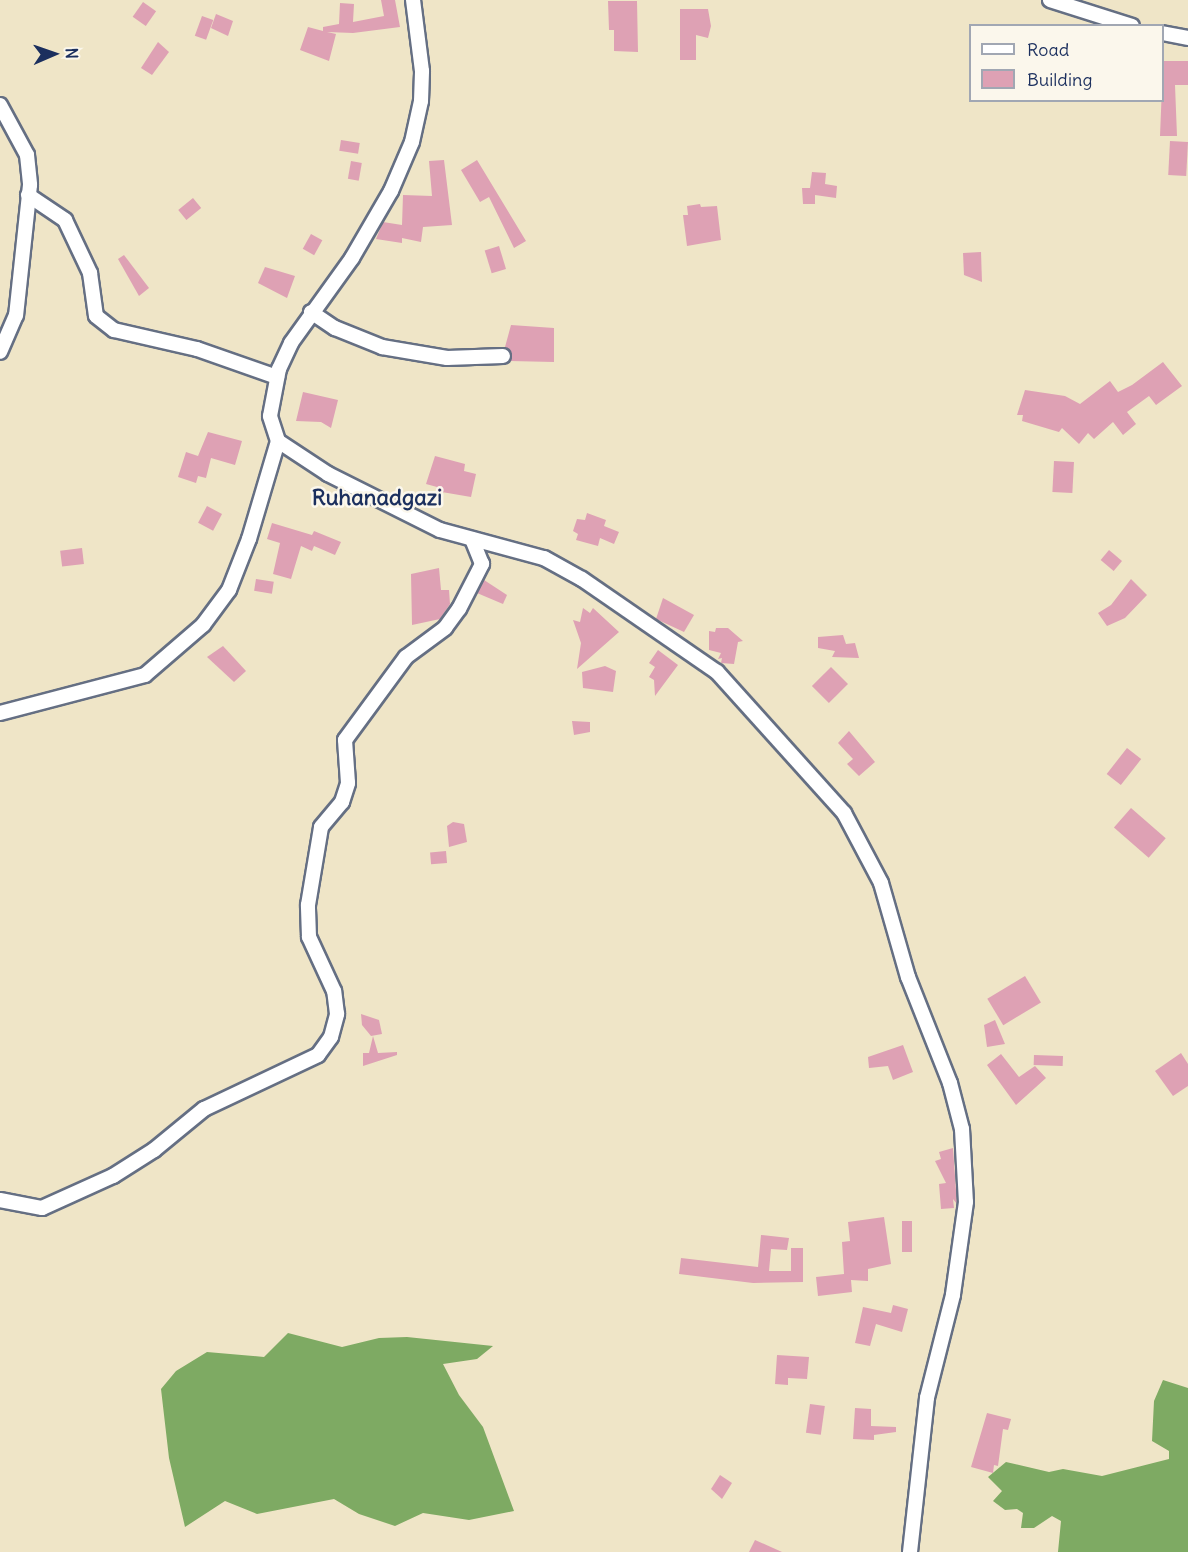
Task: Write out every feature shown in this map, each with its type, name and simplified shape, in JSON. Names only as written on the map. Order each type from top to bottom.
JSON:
[{"type":"street","points":[[0,713],[145,675],[177,651],[229,590],[249,539],[278,441],[270,416],[277,377],[291,343],[311,312],[352,258],[392,191],[412,142],[421,101],[422,71],[413,0]]},
{"type":"street","points":[[1050,0],[1126,24]]},
{"type":"street","points":[[1164,33],[1188,38]]},
{"type":"street","points":[[0,105],[27,155],[28,195],[16,315],[0,352]]},
{"type":"street","points":[[28,195],[65,220],[90,273],[96,316],[114,330],[207,351],[277,377]]},
{"type":"street","points":[[311,312],[335,328],[390,349],[447,358],[503,356]]},
{"type":"street","points":[[278,441],[328,474],[440,530],[553,562],[717,672],[844,813],[881,883],[908,977],[950,1083],[962,1130],[965,1160],[966,1202],[953,1295],[927,1398],[910,1552]]},
{"type":"street","points":[[0,1200],[42,1208],[130,1167],[186,1122],[227,1095],[318,1055],[331,1037],[337,1014],[329,978],[309,937],[308,904],[321,827],[342,802],[348,783],[345,740],[406,657],[445,628],[459,609],[482,564],[472,539]]},
{"type":"green space","points":[[288,1333],[342,1347],[379,1338],[407,1337],[493,1346],[477,1359],[443,1364],[459,1395],[483,1427],[514,1511],[469,1520],[423,1513],[395,1526],[359,1514],[334,1499],[257,1514],[225,1501],[185,1527],[169,1458],[161,1389],[176,1371],[207,1352],[264,1357]]},
{"type":"green space","points":[[1163,1380],[1188,1388],[1188,1552],[1058,1552],[1061,1521],[1052,1516],[1034,1528],[1021,1528],[1023,1513],[1017,1509],[1005,1510],[993,1501],[1002,1491],[988,1477],[1006,1462],[1049,1472],[1063,1469],[1102,1476],[1169,1459],[1169,1451],[1152,1441],[1154,1401]]},
{"type":"building","points":[[381,0],[395,0],[400,27],[353,33],[327,32],[336,34],[329,61],[300,50],[308,27],[323,31],[323,27],[339,24],[340,3],[354,4],[353,22],[384,16]]},
{"type":"building","points":[[608,1],[637,1],[638,52],[614,51],[614,30],[609,30]]},
{"type":"building","points":[[143,2],[156,11],[146,26],[133,17]]},
{"type":"building","points":[[680,9],[708,9],[711,26],[708,38],[696,35],[696,60],[680,60]]},
{"type":"building","points":[[216,14],[233,21],[228,36],[211,28]]},
{"type":"building","points":[[202,16],[213,20],[206,40],[195,36]]},
{"type":"building","points":[[158,42],[169,52],[152,75],[141,68]]},
{"type":"building","points":[[1164,61],[1188,61],[1188,85],[1175,85],[1177,136],[1160,136],[1161,102],[1164,102]]},
{"type":"building","points":[[341,140],[360,143],[358,154],[339,151]]},
{"type":"building","points":[[1170,141],[1188,142],[1186,176],[1168,175]]},
{"type":"building","points":[[444,160],[452,225],[423,227],[421,242],[402,238],[402,243],[376,239],[383,222],[402,225],[403,195],[432,196],[429,161]]},
{"type":"building","points":[[477,160],[526,241],[514,248],[489,197],[480,202],[461,170]]},
{"type":"building","points":[[351,161],[362,163],[359,181],[348,179]]},
{"type":"building","points":[[812,172],[826,173],[825,184],[837,186],[836,198],[815,195],[815,204],[803,204],[802,188],[810,188]]},
{"type":"building","points":[[193,198],[201,208],[186,220],[178,210]]},
{"type":"building","points":[[700,204],[701,207],[717,206],[721,240],[687,246],[683,215],[688,215],[687,206]]},
{"type":"building","points":[[311,234],[322,240],[314,255],[303,249]]},
{"type":"building","points":[[499,246],[506,269],[492,273],[485,250]]},
{"type":"building","points":[[981,252],[982,282],[964,275],[963,253]]},
{"type":"building","points":[[124,255],[149,288],[139,296],[118,259]]},
{"type":"building","points":[[265,267],[295,276],[287,298],[258,283]]},
{"type":"building","points":[[511,325],[554,328],[554,362],[510,361],[511,352],[505,347]]},
{"type":"building","points":[[1163,362],[1182,386],[1156,405],[1149,396],[1127,412],[1136,424],[1123,435],[1113,422],[1094,439],[1088,433],[1079,444],[1062,428],[1059,432],[1022,421],[1023,415],[1017,415],[1025,390],[1065,396],[1080,404],[1110,381],[1118,392],[1132,385]]},
{"type":"building","points":[[303,392],[338,400],[331,428],[321,422],[296,421]]},
{"type":"building","points":[[208,432],[242,441],[235,465],[211,458],[206,478],[198,476],[196,483],[178,477],[186,452],[198,456]]},
{"type":"building","points":[[435,456],[465,464],[464,471],[476,474],[471,497],[436,491],[437,487],[426,484]]},
{"type":"building","points":[[1054,461],[1074,462],[1072,493],[1052,492]]},
{"type":"building","points":[[207,506],[222,514],[213,531],[198,523]]},
{"type":"building","points":[[587,513],[606,520],[604,526],[619,532],[614,544],[600,538],[598,546],[576,540],[578,534],[573,531],[577,519],[585,520]]},
{"type":"building","points":[[272,523],[312,535],[314,531],[341,542],[335,555],[314,546],[312,551],[301,546],[291,579],[273,574],[280,543],[267,539]]},
{"type":"building","points":[[82,548],[84,564],[62,567],[60,551]]},
{"type":"building","points":[[1109,550],[1122,561],[1114,571],[1101,560]]},
{"type":"building","points":[[439,568],[441,590],[449,590],[450,604],[440,619],[412,625],[411,574]]},
{"type":"building","points":[[256,579],[274,582],[272,594],[254,591]]},
{"type":"building","points":[[1131,579],[1147,595],[1125,618],[1107,626],[1098,613],[1111,605]]},
{"type":"building","points":[[484,580],[507,595],[503,604],[477,593]]},
{"type":"building","points":[[663,598],[694,615],[684,632],[656,619]]},
{"type":"building","points":[[583,608],[590,613],[593,608],[619,632],[577,669],[581,643],[573,620],[580,622]]},
{"type":"building","points":[[716,628],[728,628],[743,641],[738,642],[734,664],[721,663],[722,658],[718,659],[721,653],[709,650],[709,631],[715,632]]},
{"type":"building","points":[[843,635],[846,644],[855,643],[859,658],[832,657],[835,651],[818,648],[818,637]]},
{"type":"building","points":[[223,646],[246,671],[234,682],[207,657]]},
{"type":"building","points":[[658,650],[678,665],[655,696],[654,680],[649,677],[655,667],[649,663]]},
{"type":"building","points":[[605,666],[616,671],[613,692],[583,688],[582,672]]},
{"type":"building","points":[[831,667],[848,684],[829,703],[812,686]]},
{"type":"building","points":[[572,721],[590,722],[590,732],[574,735]]},
{"type":"building","points":[[849,731],[875,762],[859,776],[847,764],[853,759],[838,743]]},
{"type":"building","points":[[1127,748],[1141,759],[1121,785],[1107,774]]},
{"type":"building","points":[[1131,808],[1166,838],[1149,858],[1114,828]]},
{"type":"building","points":[[453,822],[464,824],[467,842],[449,847],[447,826]]},
{"type":"building","points":[[446,851],[447,863],[431,864],[430,852]]},
{"type":"building","points":[[1025,976],[1041,1003],[1003,1025],[987,999]]},
{"type":"building","points":[[361,1014],[379,1020],[382,1034],[371,1036],[362,1025]]},
{"type":"building","points":[[995,1020],[1005,1044],[987,1047],[984,1025]]},
{"type":"building","points":[[373,1036],[378,1053],[397,1052],[397,1055],[363,1066],[363,1053],[369,1053]]},
{"type":"building","points":[[903,1045],[913,1072],[893,1080],[888,1066],[869,1068],[868,1057]]},
{"type":"building","points":[[1181,1053],[1188,1064],[1188,1086],[1173,1096],[1155,1071]]},
{"type":"building","points":[[1001,1054],[1019,1077],[1035,1066],[1046,1078],[1016,1105],[987,1065]]},
{"type":"building","points":[[1034,1055],[1063,1056],[1063,1066],[1034,1065]]},
{"type":"building","points":[[953,1148],[957,1204],[953,1199],[954,1208],[941,1209],[939,1184],[946,1183],[935,1161],[941,1159],[939,1152]]},
{"type":"building","points":[[884,1217],[891,1264],[868,1269],[868,1281],[851,1280],[852,1292],[818,1296],[816,1277],[844,1274],[842,1242],[850,1241],[848,1222]]},
{"type":"building","points":[[902,1221],[912,1221],[912,1252],[902,1252]]},
{"type":"building","points":[[761,1235],[789,1238],[787,1250],[771,1249],[769,1271],[791,1271],[791,1248],[803,1248],[803,1282],[753,1283],[679,1274],[681,1258],[758,1267]]},
{"type":"building","points":[[893,1305],[908,1309],[902,1332],[876,1324],[870,1346],[855,1343],[863,1307],[891,1313]]},
{"type":"building","points":[[777,1355],[809,1357],[807,1379],[788,1378],[788,1385],[775,1384]]},
{"type":"building","points":[[810,1404],[825,1406],[821,1435],[806,1433]]},
{"type":"building","points":[[855,1408],[871,1409],[871,1426],[896,1427],[896,1432],[874,1435],[874,1440],[853,1439]]},
{"type":"building","points":[[987,1413],[1011,1419],[1008,1430],[1003,1429],[998,1466],[994,1465],[993,1473],[971,1467]]},
{"type":"building","points":[[720,1475],[732,1483],[722,1499],[711,1489]]},
{"type":"building","points":[[755,1540],[782,1552],[749,1552]]},
{"type":"district","name":"Ruhanadgazi","points":[[377,498]]}]
